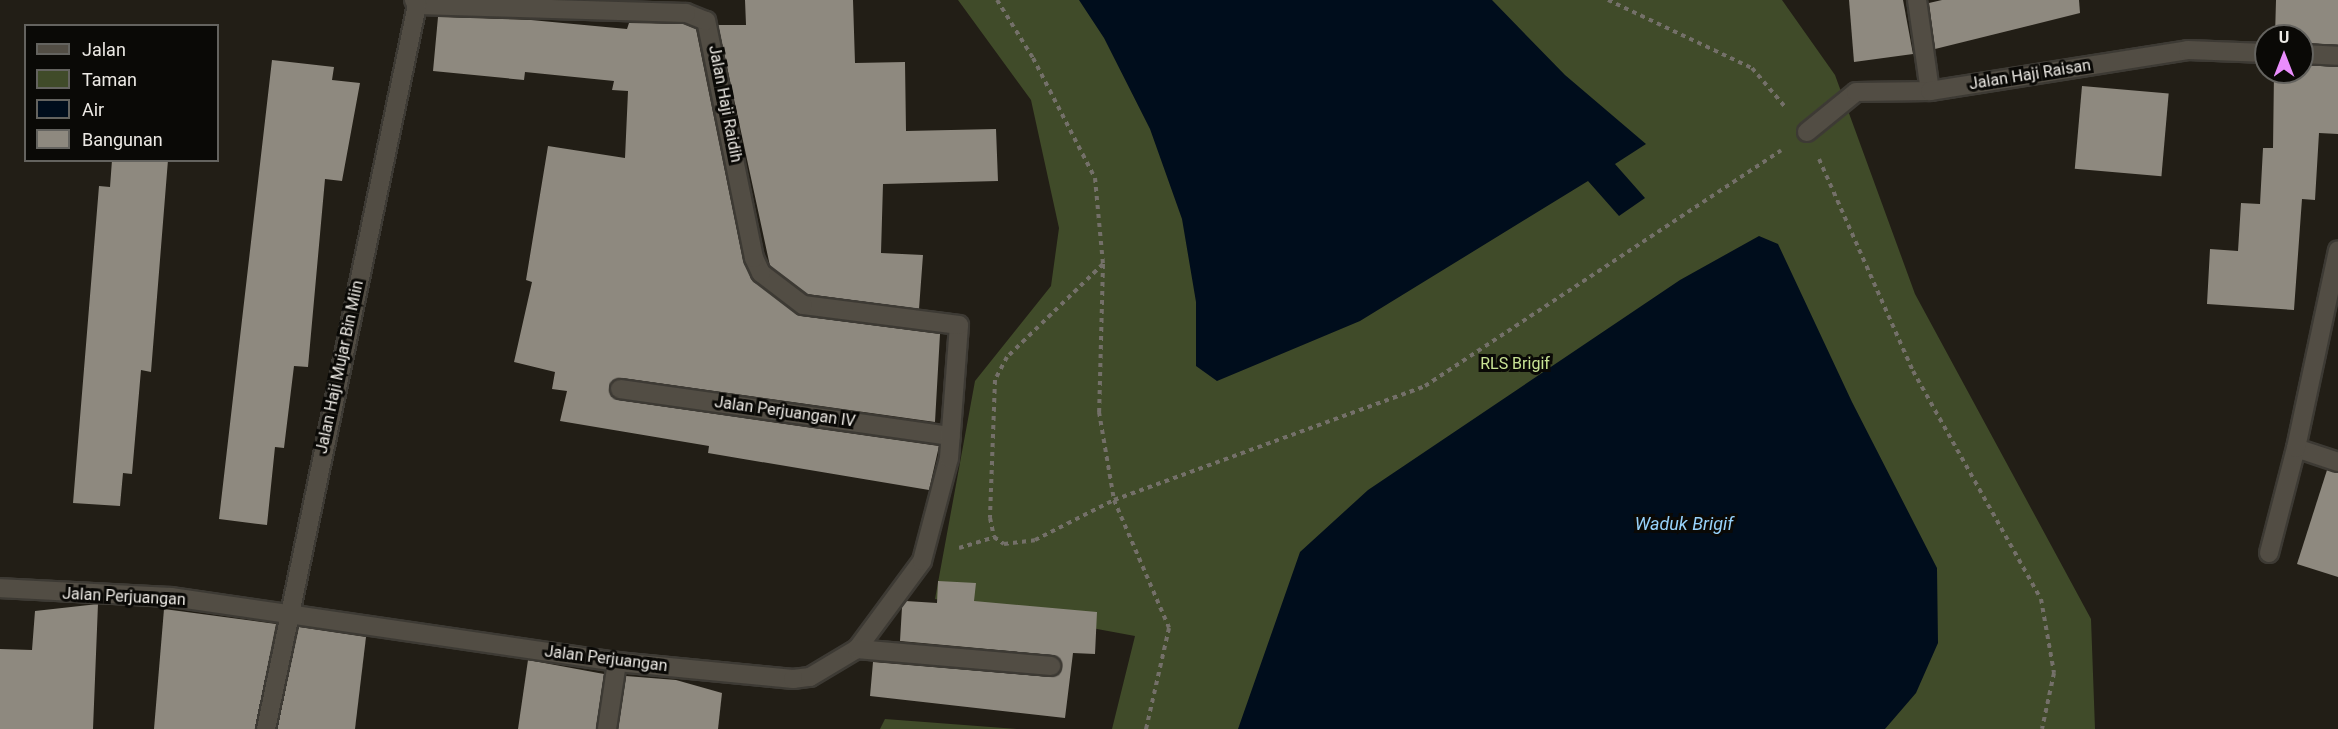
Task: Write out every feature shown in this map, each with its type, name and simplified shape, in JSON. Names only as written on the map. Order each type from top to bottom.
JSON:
[{"type":"street","points":[[1917,0],[1930,91]]},
{"type":"street","name":"Jalan Haji Raidih","points":[[416,2],[686,13],[706,21],[754,258],[761,273],[803,305],[959,325]]},
{"type":"street","name":"Jalan Haji Mujar Bin Miin","points":[[266,729],[288,612],[416,2]]},
{"type":"street","name":"Jalan Haji Raisan","points":[[1807,132],[1856,92],[1930,91],[2188,50],[2254,53]]},
{"type":"street","points":[[2314,55],[2338,56]]},
{"type":"street","points":[[2269,553],[2296,448],[2338,250]]},
{"type":"street","name":"Jalan Perjuangan","points":[[0,588],[171,597],[288,612],[617,662],[793,679],[810,677],[857,649],[922,561],[950,458],[959,325]]},
{"type":"street","name":"Jalan Perjuangan IV","points":[[620,389],[951,436]]},
{"type":"street","points":[[2296,448],[2338,462]]},
{"type":"street","points":[[857,649],[1051,666]]},
{"type":"street","points":[[607,729],[617,662]]},
{"type":"path","points":[[996,0],[1034,57],[1095,178],[1103,264],[1099,412],[1114,500],[1169,628],[1146,729]]},
{"type":"path","points":[[1608,0],[1752,68],[1807,132],[1913,371],[2041,599],[2054,674],[2042,729]]},
{"type":"path","points":[[1103,264],[1007,357],[995,380],[990,518],[994,537],[1004,544],[1035,540],[1114,500],[1425,386],[1807,132]]},
{"type":"green space","name":"RLS Brigif","points":[[958,0],[1782,0],[1835,75],[1915,294],[2091,619],[2095,729],[1112,729],[1135,636],[935,599],[975,381],[1051,286],[1059,228],[1031,100]]},
{"type":"green space","points":[[885,719],[1017,729],[880,729]]},
{"type":"water","points":[[1079,0],[1492,0],[1565,75],[1646,144],[1615,164],[1645,198],[1619,216],[1588,181],[1360,321],[1217,381],[1196,366],[1196,302],[1182,219],[1150,129],[1104,38]]},
{"type":"water","name":"Waduk Brigif","points":[[1759,236],[1778,244],[1852,402],[1937,568],[1938,643],[1916,693],[1885,729],[1238,729],[1300,552],[1368,490],[1680,280]]},
{"type":"building","points":[[745,0],[853,0],[855,63],[905,62],[906,131],[996,129],[998,181],[883,184],[881,253],[923,255],[919,309],[807,294],[770,266],[718,25],[746,25]]},
{"type":"building","points":[[1849,0],[1903,0],[1913,54],[1854,62]]},
{"type":"building","points":[[1942,0],[2079,0],[2080,13],[1935,49],[1929,3]]},
{"type":"building","points":[[2276,0],[2338,0],[2338,45],[2314,44],[2314,24],[2275,24]]},
{"type":"building","points":[[438,17],[531,20],[627,29],[629,23],[684,24],[696,29],[743,260],[751,278],[801,316],[940,334],[935,422],[622,378],[611,383],[610,394],[618,400],[939,446],[929,490],[708,453],[709,446],[560,421],[567,391],[552,389],[555,372],[514,362],[532,282],[526,280],[548,146],[625,158],[628,91],[612,90],[614,81],[525,72],[524,80],[433,71]]},
{"type":"building","points":[[272,60],[334,67],[332,80],[360,83],[342,181],[325,179],[308,367],[294,366],[284,448],[275,447],[267,525],[219,519]]},
{"type":"building","points":[[2314,66],[2338,67],[2338,134],[2319,133],[2315,200],[2302,199],[2294,310],[2207,304],[2210,249],[2238,251],[2241,203],[2260,204],[2263,148],[2273,148],[2274,84],[2314,84]]},
{"type":"building","points":[[2082,86],[2169,94],[2161,176],[2075,169]]},
{"type":"building","points":[[112,162],[168,162],[151,372],[141,370],[132,474],[123,473],[120,506],[73,503],[99,186],[110,187]]},
{"type":"building","points":[[2327,470],[2338,473],[2338,577],[2297,564]]},
{"type":"building","points":[[938,581],[976,583],[974,601],[1097,612],[1095,654],[1073,653],[1065,718],[870,696],[873,662],[1050,677],[1060,672],[1061,661],[1052,655],[900,641],[902,607],[906,601],[937,603]]},
{"type":"building","points":[[98,604],[93,729],[0,729],[0,649],[32,650],[35,611]]},
{"type":"building","points":[[164,609],[276,624],[255,729],[154,729]]},
{"type":"building","points":[[299,627],[366,637],[355,729],[277,729]]},
{"type":"building","points":[[528,660],[604,674],[596,729],[518,729]]},
{"type":"building","points":[[626,676],[676,680],[722,693],[718,729],[618,729]]}]
